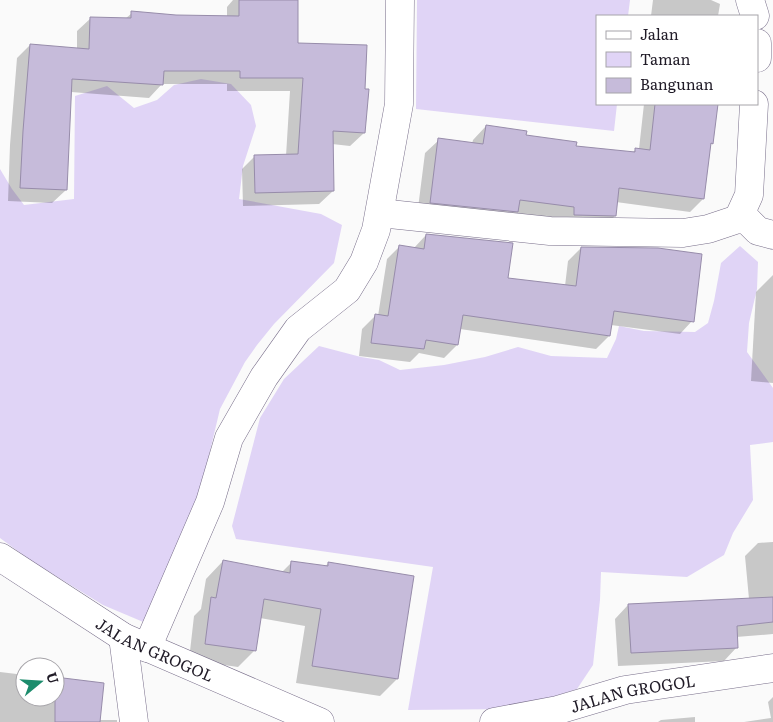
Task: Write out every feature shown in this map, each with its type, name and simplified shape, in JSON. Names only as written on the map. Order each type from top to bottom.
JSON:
[{"type":"street","points":[[134,722],[135,643],[210,502],[229,438],[264,377],[298,328],[347,290],[364,262],[376,230],[399,104],[400,0]]},
{"type":"street","points":[[750,0],[755,15]]},
{"type":"street","points":[[738,218],[749,195],[754,105]]},
{"type":"street","points":[[380,213],[550,231],[682,233],[708,229],[738,218],[746,220],[758,231],[773,235]]},
{"type":"street","name":"JALAN GROGOL","points":[[0,558],[135,643],[320,722]]},
{"type":"street","name":"JALAN GROGOL","points":[[494,722],[558,710],[625,690],[773,668]]},
{"type":"green space","points":[[417,0],[630,0],[628,15],[596,15],[596,105],[617,105],[614,131],[416,109]]},
{"type":"green space","points":[[201,79],[231,84],[251,105],[256,126],[243,166],[239,199],[321,214],[342,225],[334,263],[274,324],[257,345],[245,362],[220,409],[167,632],[103,605],[30,560],[0,538],[0,169],[24,205],[74,199],[75,96],[107,86],[134,108],[157,100],[174,85]]},
{"type":"green space","points":[[740,246],[758,262],[757,289],[749,323],[747,352],[773,388],[773,442],[750,445],[753,500],[733,533],[724,555],[687,577],[601,572],[593,665],[577,689],[515,709],[408,710],[433,567],[236,539],[232,526],[260,418],[284,379],[319,346],[379,360],[400,370],[444,365],[485,357],[518,347],[551,356],[607,358],[616,339],[619,326],[644,331],[695,332],[708,323],[721,263]]},
{"type":"building","points":[[239,0],[298,0],[298,43],[367,45],[365,89],[369,89],[365,133],[333,131],[334,191],[255,193],[254,155],[298,154],[303,78],[240,78],[240,71],[164,71],[163,85],[72,79],[67,190],[20,188],[30,44],[89,49],[90,17],[131,18],[131,11],[176,15],[239,16]]},
{"type":"building","points":[[655,105],[718,105],[704,199],[619,188],[616,216],[574,215],[574,207],[520,200],[518,212],[430,203],[438,138],[483,144],[486,125],[527,131],[526,135],[577,142],[576,146],[635,152],[635,148],[650,150]]},
{"type":"building","points":[[426,234],[513,243],[508,278],[576,286],[581,247],[658,248],[702,254],[694,322],[614,311],[610,336],[463,315],[458,345],[426,340],[424,349],[371,343],[375,314],[388,316],[399,245],[424,249]]},
{"type":"building","points":[[223,560],[290,573],[291,561],[328,566],[328,562],[414,576],[398,679],[312,666],[321,609],[264,599],[256,651],[205,644],[211,597],[216,598]]},
{"type":"building","points":[[773,597],[773,622],[737,626],[738,648],[631,653],[628,604]]},
{"type":"building","points":[[65,678],[104,683],[100,722],[55,722],[55,707],[65,707]]}]
